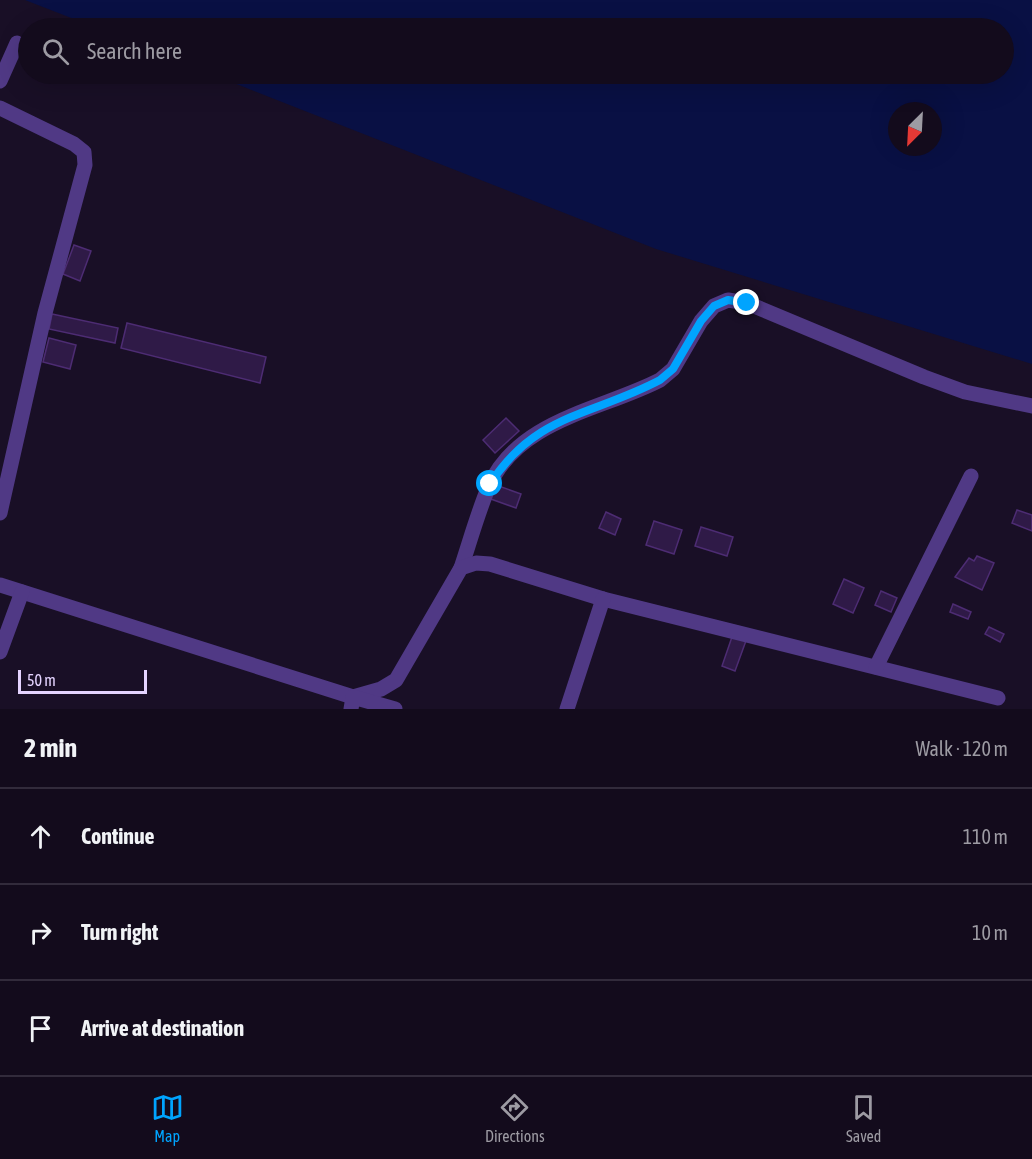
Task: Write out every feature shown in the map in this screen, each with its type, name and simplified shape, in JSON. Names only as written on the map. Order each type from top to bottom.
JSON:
[{"type":"street","points":[[0,81],[17,42]]},
{"type":"street","points":[[0,108],[74,144],[84,152],[85,165],[45,313],[0,513]]},
{"type":"street","points":[[352,703],[396,680],[461,568],[490,484],[504,462],[527,440],[554,423],[660,380],[673,369],[701,321],[714,306],[728,300],[747,303],[934,381],[965,392],[1032,406]]},
{"type":"street","points":[[876,667],[971,476]]},
{"type":"street","points":[[461,568],[476,563],[490,564],[603,599],[998,698]]},
{"type":"street","points":[[0,585],[352,703],[395,709]]},
{"type":"street","points":[[0,652],[22,592]]},
{"type":"street","points":[[567,709],[603,599]]},
{"type":"shaded area","points":[[25,0],[1032,0],[1032,364],[656,249],[236,84],[1014,84],[1014,18],[71,18]]},
{"type":"building","points":[[74,245],[91,251],[80,281],[63,274]]},
{"type":"building","points":[[52,314],[118,328],[115,343],[49,329]]},
{"type":"building","points":[[127,323],[266,357],[260,383],[121,348]]},
{"type":"building","points":[[49,338],[76,345],[70,369],[43,362]]},
{"type":"building","points":[[506,418],[519,431],[495,453],[483,440]]},
{"type":"building","points":[[493,484],[521,494],[516,508],[488,498]]},
{"type":"building","points":[[1017,510],[1032,515],[1032,531],[1012,523]]},
{"type":"building","points":[[606,512],[621,519],[615,535],[599,528]]},
{"type":"building","points":[[654,521],[682,530],[674,554],[646,545]]},
{"type":"building","points":[[701,527],[733,537],[727,556],[695,546]]},
{"type":"building","points":[[977,556],[994,563],[982,590],[955,577],[969,558],[974,561]]},
{"type":"building","points":[[844,579],[864,588],[853,613],[833,604]]},
{"type":"building","points":[[881,591],[897,598],[891,612],[875,605]]},
{"type":"building","points":[[953,604],[971,612],[968,619],[950,612]]},
{"type":"building","points":[[989,627],[1004,634],[1000,642],[985,634]]},
{"type":"building","points":[[733,634],[747,638],[735,671],[722,666]]},
{"type":"route","points":[[490,484],[504,462],[527,440],[554,423],[660,380],[673,369],[701,321],[714,306],[728,300],[747,303]]}]
